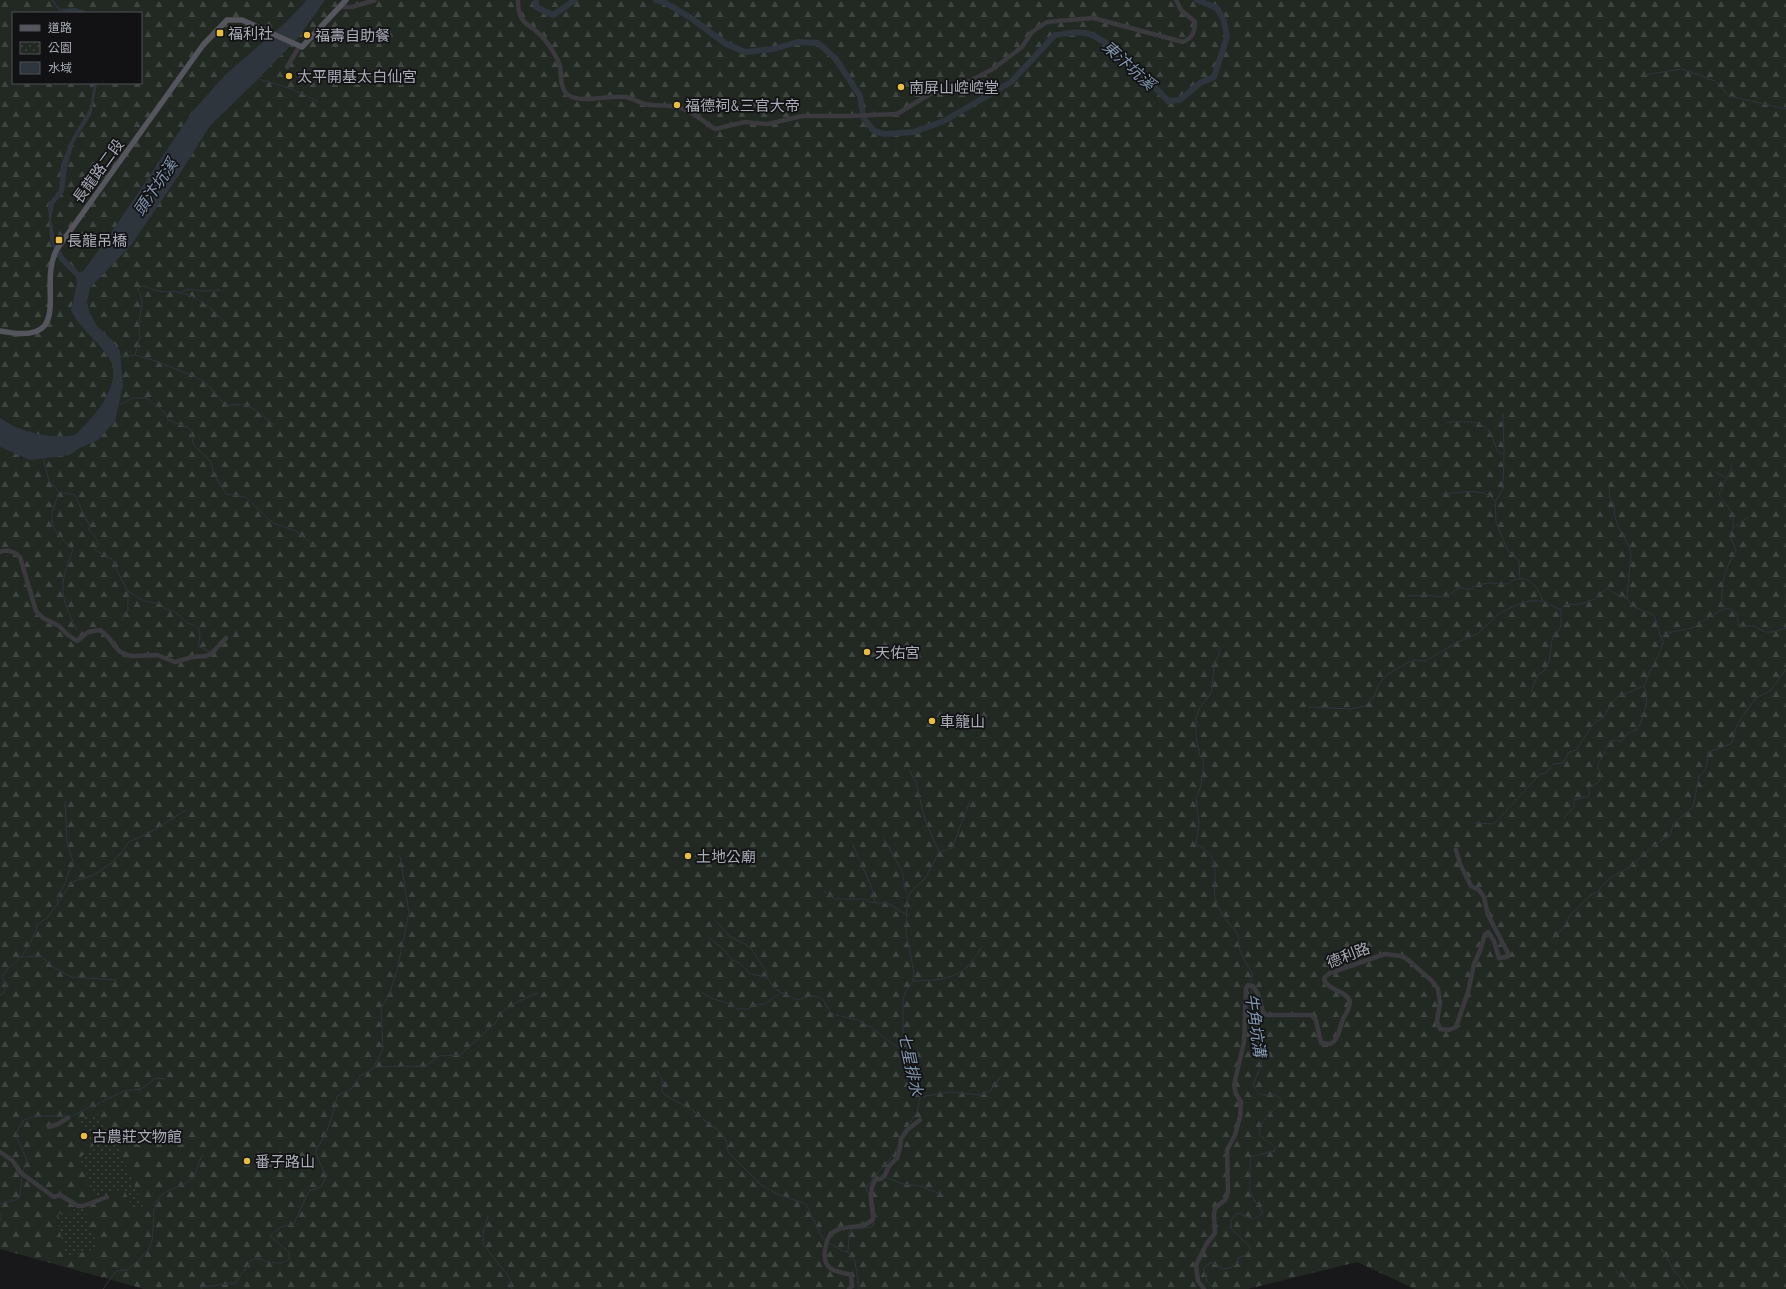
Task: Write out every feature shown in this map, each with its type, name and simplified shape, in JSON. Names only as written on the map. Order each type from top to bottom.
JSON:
[{"type":"main road","points":[[299,46],[304,46],[346,0]]},
{"type":"main road","name":"長龍路二段","points":[[0,331],[17,334],[29,334],[40,330],[47,322],[52,303],[50,267],[52,258],[57,249],[203,45],[227,20],[242,20],[299,46]]},
{"type":"street","points":[[340,7],[352,7],[375,0]]},
{"type":"street","points":[[518,0],[518,12],[520,18],[545,40],[560,66],[560,78],[564,90],[568,95],[575,98],[586,99],[614,96],[627,97],[644,104],[674,106],[690,112],[715,129],[745,122],[768,124],[802,116],[897,114],[930,94],[966,83],[992,69],[1022,47],[1032,32],[1047,22],[1093,18],[1184,42],[1191,38],[1195,30],[1195,22],[1181,10],[1176,0]]},
{"type":"street","points":[[287,67],[299,46]]},
{"type":"street","points":[[0,552],[15,552],[20,557],[36,611],[43,618],[59,626],[77,641],[88,632],[100,630],[108,637],[119,651],[126,655],[157,656],[175,662],[192,657],[206,656],[212,653],[226,638]]},
{"type":"street","name":"德利路","points":[[1204,1289],[1198,1281],[1196,1265],[1207,1243],[1216,1233],[1214,1215],[1215,1208],[1225,1200],[1228,1193],[1227,1150],[1235,1135],[1240,1117],[1241,1102],[1236,1094],[1234,1085],[1244,1042],[1245,994],[1250,986],[1258,994],[1263,1012],[1274,1016],[1311,1015],[1316,1020],[1321,1043],[1330,1044],[1335,1040],[1340,1032],[1343,1020],[1349,1009],[1350,1001],[1342,993],[1326,985],[1324,980],[1325,977],[1330,973],[1385,954],[1401,956],[1407,959],[1432,981],[1438,989],[1440,1003],[1437,1021],[1440,1029],[1449,1030],[1456,1027],[1468,992],[1474,964],[1485,934],[1488,932],[1494,941],[1500,958],[1507,957],[1508,953],[1488,915],[1484,897],[1479,890],[1472,886],[1460,864],[1456,850]]},
{"type":"street","points":[[49,1127],[68,1118]]},
{"type":"street","points":[[849,1289],[852,1286],[850,1275],[831,1269],[826,1263],[825,1254],[828,1238],[838,1228],[865,1225],[873,1219],[870,1204],[872,1184],[876,1179],[881,1179],[885,1175],[889,1166],[897,1158],[900,1148],[900,1139],[907,1130],[920,1120]]},
{"type":"street","points":[[0,1152],[12,1160],[22,1174],[54,1197],[60,1195],[78,1206],[83,1206],[107,1196]]},
{"type":"green space","points":[[0,0],[1786,0],[1786,1289],[1415,1289],[1357,1262],[1248,1289],[144,1289],[0,1249]]},
{"type":"green space","points":[[97,1113],[110,1128],[143,1206],[134,1210],[123,1188],[97,1200],[80,1158],[94,1145],[76,1119]]},
{"type":"green space","points":[[74,1206],[83,1206],[98,1248],[66,1257],[57,1220],[59,1213],[68,1216],[74,1211]]},
{"type":"water","points":[[51,0],[53,0],[60,9],[76,8],[88,12],[68,12],[59,10]]},
{"type":"water","name":"頭汴坑溪","points":[[307,0],[325,0],[298,38],[210,126],[132,244],[90,288],[87,301],[89,311],[97,326],[112,340],[120,351],[123,385],[115,421],[98,440],[78,449],[70,455],[30,460],[0,447],[0,418],[17,428],[36,434],[55,436],[75,435],[90,420],[104,400],[110,390],[113,379],[113,368],[106,353],[78,322],[71,310],[77,284],[76,277],[60,261],[50,240],[48,204],[59,190],[61,164],[73,136],[90,108],[94,84],[97,84],[91,115],[74,142],[67,168],[64,192],[54,204],[51,220],[55,238],[64,257],[81,274],[109,236],[193,111],[225,75],[286,22]]},
{"type":"waterway","name":"東汴坑溪","points":[[536,0],[536,7],[553,15],[575,0]]},
{"type":"waterway","name":"東汴坑溪","points":[[656,0],[664,2],[691,18],[726,44],[745,52],[774,49],[797,42],[818,43],[835,58],[860,96],[864,119],[874,131],[885,134],[914,132],[944,121],[1011,82],[1055,35],[1079,32],[1096,37],[1118,52],[1130,62],[1168,101],[1180,100],[1200,83],[1214,77],[1227,37],[1224,21],[1217,8],[1197,0]]},
{"type":"waterway","points":[[1644,75],[1682,69],[1715,81],[1729,96],[1786,109]]},
{"type":"waterway","points":[[259,79],[289,88],[318,101]]},
{"type":"waterway","points":[[135,355],[140,337],[139,322],[142,304],[138,289],[141,286],[158,291],[177,292],[191,296],[208,306],[224,321]]},
{"type":"waterway","points":[[180,293],[189,289],[203,291],[220,290]]},
{"type":"waterway","points":[[120,357],[135,355],[153,360],[196,377],[207,384],[226,406],[242,405],[253,408],[274,425]]},
{"type":"waterway","points":[[119,405],[133,398],[147,398],[162,410],[168,420],[191,430],[193,444],[212,463],[213,473],[226,494],[245,497],[273,523],[296,531],[314,546]]},
{"type":"waterway","points":[[1503,414],[1504,453]]},
{"type":"waterway","points":[[1447,422],[1470,422],[1485,427],[1493,438],[1498,452],[1504,454],[1503,489],[1495,502],[1496,522],[1508,551],[1519,561],[1520,579]]},
{"type":"waterway","points":[[43,457],[49,481],[59,492],[75,495],[90,526],[89,530],[96,539],[97,547],[95,550],[113,560],[128,591],[144,601],[161,604],[165,609],[174,612],[186,622],[197,627],[200,634],[198,646],[211,652]]},
{"type":"waterway","points":[[1722,609],[1724,579],[1728,566],[1736,551],[1730,535],[1733,517],[1729,508],[1719,494],[1731,470],[1731,464]]},
{"type":"waterway","points":[[1716,472],[1726,478]]},
{"type":"waterway","points":[[1609,485],[1610,499],[1614,504],[1615,517],[1619,529],[1629,546],[1631,555],[1627,598]]},
{"type":"waterway","points":[[1443,494],[1478,492],[1490,496],[1495,501]]},
{"type":"waterway","points":[[59,493],[52,519],[55,530],[73,550],[65,573],[63,591],[67,609],[77,630]]},
{"type":"waterway","points":[[1734,527],[1748,517]]},
{"type":"waterway","points":[[1409,596],[1428,595],[1444,597],[1450,595],[1458,588],[1469,590],[1483,584],[1507,584],[1514,580],[1525,579],[1533,583],[1539,591],[1543,601]]},
{"type":"waterway","points":[[1309,707],[1351,709],[1365,706],[1374,697],[1379,684],[1388,674],[1409,662],[1416,660],[1425,661],[1458,642],[1477,634],[1500,613],[1529,601],[1543,601],[1561,610],[1565,605],[1580,604],[1595,599],[1607,588],[1618,595],[1627,598],[1632,606],[1654,615],[1661,637],[1665,634],[1692,628],[1715,613],[1728,609],[1733,610],[1737,616],[1739,626],[1753,626],[1766,632],[1786,628]]},
{"type":"waterway","points":[[122,620],[128,611],[128,591]]},
{"type":"waterway","points":[[1786,594],[1786,606]]},
{"type":"waterway","points":[[1531,692],[1538,674],[1544,671],[1549,662],[1552,640],[1561,626],[1561,610]]},
{"type":"waterway","points":[[1475,823],[1494,824],[1540,774],[1546,773],[1553,764],[1563,763],[1569,752],[1576,750],[1595,722],[1603,718],[1617,697],[1644,686],[1664,641],[1661,638]]},
{"type":"waterway","name":"牛角坑溝","points":[[1219,646],[1219,654],[1215,661],[1211,693],[1199,709],[1196,717],[1196,738],[1200,756],[1204,761],[1201,785],[1196,799],[1199,822],[1196,844],[1205,850],[1214,862],[1216,901],[1223,915],[1238,935],[1238,944],[1241,952],[1246,964],[1253,974],[1250,984]]},
{"type":"waterway","points":[[1551,940],[1563,929],[1570,915],[1591,895],[1597,892],[1611,877],[1629,868],[1652,847],[1671,834],[1673,824],[1693,807],[1699,776],[1706,768],[1708,752],[1731,744],[1736,727],[1742,717],[1756,698],[1771,690],[1786,669]]},
{"type":"waterway","points":[[1563,819],[1574,807],[1574,800],[1589,796],[1589,787],[1599,781],[1601,774],[1598,764],[1611,740],[1621,741],[1628,733],[1638,729],[1644,713],[1647,697],[1644,686]]},
{"type":"waterway","name":"七星排水","points":[[906,1129],[917,1112],[920,1097],[917,1078],[903,1038],[903,999],[906,991],[913,981],[914,972],[906,933],[907,899],[910,893],[926,877],[939,852],[925,820],[916,782],[909,770]]},
{"type":"waterway","points":[[57,901],[67,879],[68,872],[74,865],[67,842],[65,801]]},
{"type":"waterway","points":[[940,852],[952,848],[970,801]]},
{"type":"waterway","points":[[0,995],[3,994],[6,986],[2,977],[20,958],[28,947],[37,925],[48,917],[72,882],[94,875],[111,863],[129,842],[149,833],[186,810]]},
{"type":"waterway","points":[[884,839],[902,871],[906,892],[908,894]]},
{"type":"waterway","points":[[853,845],[872,888],[875,902]]},
{"type":"waterway","points":[[373,1069],[383,1049],[381,1007],[389,996],[397,970],[409,913],[400,856]]},
{"type":"waterway","points":[[824,891],[835,899],[865,899],[869,902],[890,904],[908,916]]},
{"type":"waterway","points":[[716,921],[729,936],[745,944],[751,949],[766,971],[767,976]]},
{"type":"waterway","points":[[708,937],[723,949],[732,960],[740,963],[750,974],[767,977],[769,982],[780,992],[798,1000],[811,996],[818,997],[823,1000],[832,1014],[858,1020],[872,1028],[891,1043],[906,1051]]},
{"type":"waterway","points":[[913,981],[926,981],[953,976],[968,967],[983,946]]},
{"type":"waterway","points":[[21,957],[41,956],[53,967],[71,977],[117,980]]},
{"type":"waterway","name":"牛角坑溝","points":[[1214,1289],[1207,1281],[1203,1269],[1211,1262],[1223,1269],[1230,1268],[1239,1262],[1238,1258],[1246,1255],[1251,1248],[1231,1228],[1231,1220],[1237,1213],[1254,1219],[1263,1213],[1250,1193],[1250,1159],[1254,1156],[1275,1151],[1275,1147],[1261,1136],[1259,1131],[1260,1126],[1281,1101],[1279,1097],[1274,1094],[1264,1095],[1259,1093],[1253,1085],[1261,1066],[1261,1041],[1254,1033],[1251,987]]},
{"type":"waterway","points":[[201,1289],[202,1287],[235,1283],[252,1260],[256,1258],[278,1263],[282,1263],[289,1259],[289,1252],[270,1236],[286,1225],[293,1225],[309,1191],[321,1187],[326,1177],[315,1151],[329,1125],[337,1096],[351,1089],[360,1076],[376,1067],[425,1066],[439,1056],[460,1055],[495,1023],[503,1011],[519,1001],[538,993]]},
{"type":"waterway","points":[[702,993],[711,998],[730,1004],[737,1009],[748,1009],[754,1005],[765,1004],[780,993]]},
{"type":"waterway","points":[[657,1071],[662,1080],[662,1092],[691,1109],[718,1130],[726,1141],[728,1152],[760,1184],[777,1194],[806,1204],[822,1237],[826,1240]]},
{"type":"waterway","points":[[920,1097],[950,1092],[981,1095],[990,1091],[1001,1077]]},
{"type":"waterway","points":[[23,1172],[27,1160],[16,1136],[17,1131],[24,1120],[36,1116],[72,1116],[124,1091],[141,1089],[156,1078],[166,1079]]},
{"type":"waterway","name":"七星排水","points":[[869,1195],[866,1188],[893,1155],[899,1142]]},
{"type":"waterway","points":[[103,1289],[116,1271],[128,1270],[147,1251],[153,1237],[154,1208],[156,1203],[167,1191],[182,1185],[193,1177],[203,1155]]},
{"type":"waterway","points":[[0,1204],[20,1197],[22,1175]]},
{"type":"waterway","points":[[885,1177],[903,1184],[920,1186],[943,1195]]},
{"type":"waterway","name":"七星排水","points":[[856,1229],[872,1227],[875,1215],[873,1203]]},
{"type":"waterway","points":[[0,1213],[2,1216],[0,1221]]},
{"type":"waterway","points":[[488,1216],[483,1233],[483,1244],[509,1277],[512,1289]]},
{"type":"waterway","name":"七星排水","points":[[852,1229],[849,1233],[848,1252],[855,1261],[859,1289]]},
{"type":"waterway","points":[[828,1242],[842,1251],[848,1252]]},
{"type":"waterway","points":[[1661,1248],[1676,1273],[1688,1289]]},
{"type":"waterway","points":[[1616,1271],[1636,1289]]},
{"type":"place","name":"福利社","points":[[220,33]]},
{"type":"place","name":"福壽自助餐","points":[[307,35]]},
{"type":"place","name":"太平開基太白仙宮","points":[[289,76]]},
{"type":"place","name":"南屏山崆崆堂","points":[[901,87]]},
{"type":"place","name":"福德祠&三官大帝","points":[[677,105]]},
{"type":"place","name":"長龍吊橋","points":[[59,240]]},
{"type":"place","name":"天佑宮","points":[[867,652]]},
{"type":"place","name":"車籠山","points":[[932,721]]},
{"type":"place","name":"土地公廟","points":[[688,856]]},
{"type":"place","name":"古農莊文物館","points":[[84,1136]]},
{"type":"place","name":"番子路山","points":[[247,1161]]}]
